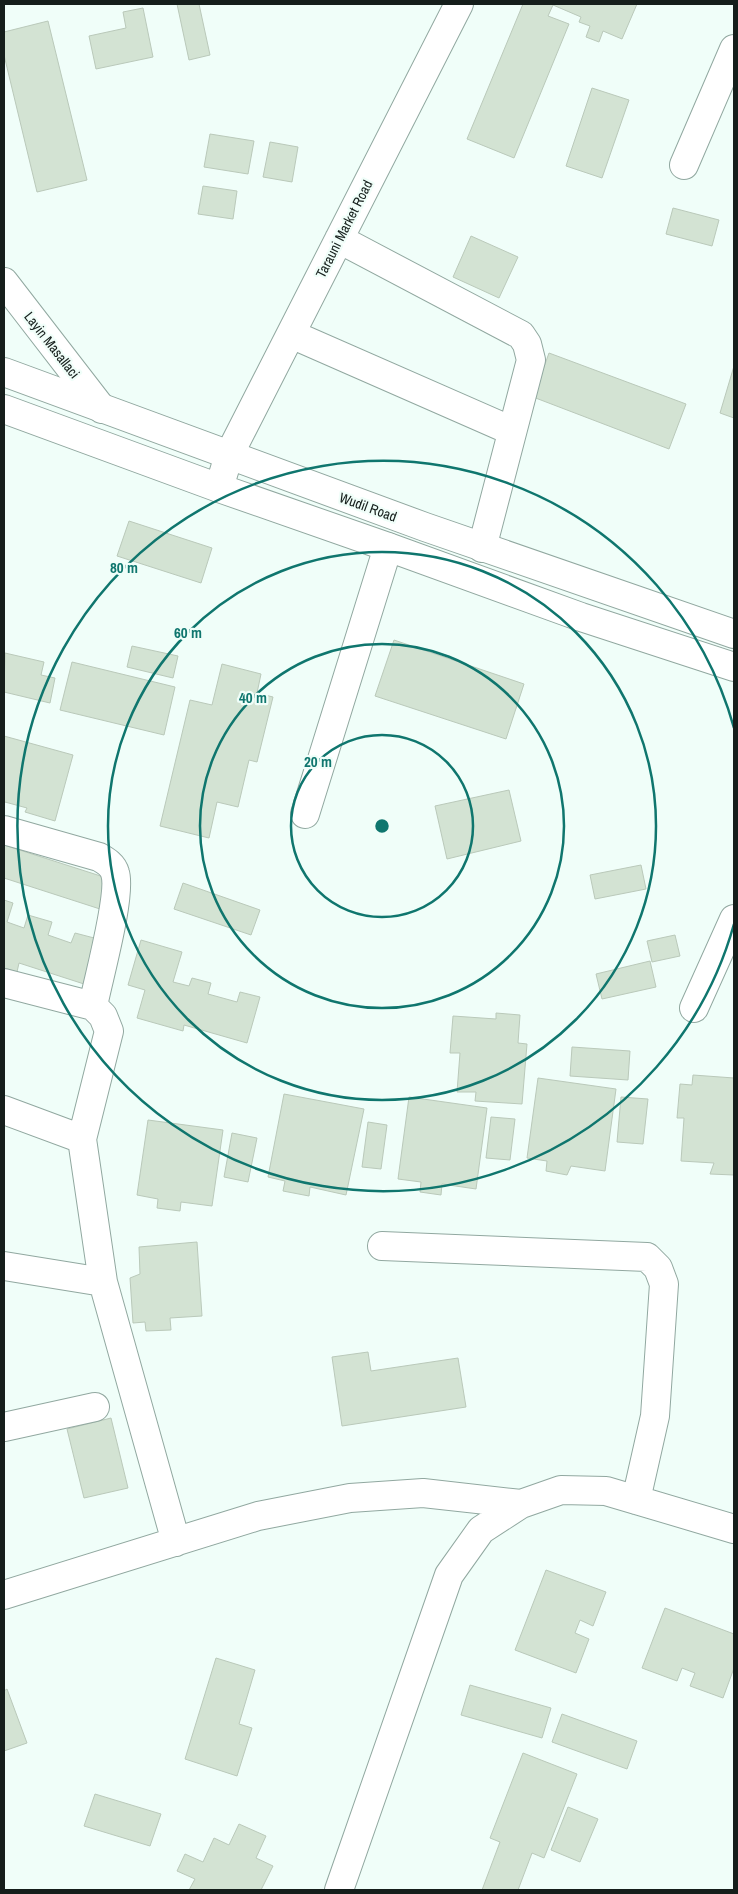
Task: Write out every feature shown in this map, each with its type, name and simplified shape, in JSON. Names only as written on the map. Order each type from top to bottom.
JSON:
[{"type":"street","name":"Tarauni Market Road","points":[[219,488],[229,456],[459,4]]},
{"type":"street","points":[[684,165],[734,49]]},
{"type":"street","points":[[339,239],[521,335],[527,344],[531,360],[482,548]]},
{"type":"street","name":"Layin Masallaci","points":[[4,283],[102,409]]},
{"type":"street","points":[[291,334],[512,431]]},
{"type":"street","name":"Wudil Road","points":[[4,372],[482,548],[733,628]]},
{"type":"street","points":[[4,409],[581,618],[734,667]]},
{"type":"street","points":[[305,814],[388,547]]},
{"type":"street","points":[[4,830],[99,857],[108,862],[116,873],[117,894],[93,1006]]},
{"type":"street","points":[[694,1008],[734,919]]},
{"type":"street","points":[[4,983],[93,1006],[103,1016],[109,1031],[82,1139],[103,1282],[176,1542]]},
{"type":"street","points":[[4,1110],[82,1139]]},
{"type":"street","points":[[382,1246],[647,1257],[658,1268],[664,1284],[655,1416],[636,1500]]},
{"type":"street","points":[[4,1266],[103,1282]]},
{"type":"street","points":[[4,1427],[95,1407]]},
{"type":"street","points":[[339,1890],[449,1575],[481,1530],[521,1504],[561,1490],[606,1491],[734,1528]]},
{"type":"street","points":[[4,1595],[258,1516],[350,1498],[423,1493],[521,1504]]},
{"type":"building","points":[[177,4],[199,4],[210,55],[189,60]]},
{"type":"building","points":[[523,4],[637,4],[622,39],[603,31],[599,42],[586,37],[590,26],[579,22],[581,17],[553,5],[548,16],[569,24],[514,158],[467,139]]},
{"type":"building","points":[[143,8],[153,57],[96,69],[89,36],[126,28],[123,12]]},
{"type":"building","points":[[48,21],[87,180],[37,192],[4,55],[4,32]]},
{"type":"building","points":[[592,88],[629,100],[602,178],[566,166]]},
{"type":"building","points":[[210,134],[254,141],[248,174],[204,167]]},
{"type":"building","points":[[270,142],[298,147],[292,182],[263,177]]},
{"type":"building","points":[[203,186],[237,191],[233,219],[198,214]]},
{"type":"building","points":[[673,208],[719,220],[712,246],[666,234]]},
{"type":"building","points":[[471,236],[518,257],[499,298],[453,277]]},
{"type":"building","points":[[549,353],[686,404],[669,449],[533,397]]},
{"type":"building","points":[[734,366],[734,418],[720,413]]},
{"type":"building","points":[[129,521],[212,548],[201,583],[117,556]]},
{"type":"building","points":[[394,640],[524,684],[506,739],[375,696]]},
{"type":"building","points":[[132,646],[178,656],[173,678],[127,667]]},
{"type":"building","points":[[5,653],[44,662],[41,675],[55,678],[50,703],[4,692]]},
{"type":"building","points":[[72,662],[175,687],[164,735],[60,710]]},
{"type":"building","points":[[222,664],[261,674],[257,693],[273,697],[257,762],[249,760],[238,807],[217,802],[209,838],[160,826],[190,700],[212,705]]},
{"type":"building","points":[[4,736],[73,755],[55,821],[25,812],[27,808],[5,802],[4,805]]},
{"type":"building","points":[[509,790],[521,841],[447,859],[435,806]]},
{"type":"building","points":[[4,845],[110,879],[100,909],[4,878]]},
{"type":"building","points":[[641,865],[646,889],[595,899],[590,875]]},
{"type":"building","points":[[183,883],[260,910],[251,935],[174,909]]},
{"type":"building","points":[[4,900],[13,903],[7,922],[24,928],[28,915],[52,922],[48,935],[71,943],[75,933],[98,939],[84,984],[19,963],[17,972],[4,968]]},
{"type":"building","points":[[675,935],[680,956],[652,962],[647,941]]},
{"type":"building","points":[[141,940],[182,952],[173,982],[189,986],[192,978],[211,983],[208,994],[237,1002],[240,992],[260,997],[247,1043],[184,1025],[183,1031],[137,1018],[145,990],[128,985]]},
{"type":"building","points":[[650,961],[656,987],[602,999],[596,974]]},
{"type":"building","points":[[496,1013],[520,1015],[518,1043],[527,1044],[522,1104],[475,1101],[476,1092],[457,1092],[460,1053],[450,1053],[453,1016],[496,1019]]},
{"type":"building","points":[[572,1047],[630,1051],[628,1080],[570,1076]]},
{"type":"building","points":[[693,1075],[734,1078],[734,1175],[710,1174],[714,1163],[681,1161],[684,1118],[677,1118],[680,1084],[692,1085]]},
{"type":"building","points":[[538,1078],[616,1089],[605,1171],[571,1166],[567,1175],[546,1171],[547,1161],[527,1158]]},
{"type":"building","points":[[284,1094],[364,1109],[346,1195],[310,1187],[309,1196],[283,1191],[285,1181],[268,1177]]},
{"type":"building","points":[[409,1097],[487,1108],[476,1189],[442,1184],[441,1195],[420,1192],[421,1182],[398,1179]]},
{"type":"building","points":[[621,1097],[648,1099],[643,1144],[617,1142]]},
{"type":"building","points":[[491,1117],[515,1119],[510,1160],[486,1158]]},
{"type":"building","points":[[148,1120],[223,1130],[212,1206],[181,1202],[180,1211],[157,1208],[158,1199],[137,1195]]},
{"type":"building","points":[[368,1122],[387,1125],[381,1169],[362,1167]]},
{"type":"building","points":[[232,1133],[257,1138],[248,1182],[224,1177]]},
{"type":"building","points":[[197,1242],[202,1316],[170,1318],[171,1330],[146,1331],[145,1322],[133,1323],[130,1278],[140,1274],[139,1247]]},
{"type":"building","points":[[368,1352],[371,1371],[458,1358],[466,1407],[342,1426],[332,1357]]},
{"type":"building","points":[[111,1418],[128,1488],[84,1498],[67,1429]]},
{"type":"building","points":[[546,1570],[606,1592],[593,1626],[580,1620],[575,1633],[589,1639],[576,1673],[515,1650]]},
{"type":"building","points":[[665,1608],[734,1634],[734,1668],[723,1698],[690,1686],[695,1673],[682,1668],[677,1681],[642,1668]]},
{"type":"building","points":[[216,1658],[255,1670],[239,1724],[252,1728],[237,1776],[185,1759]]},
{"type":"building","points":[[470,1685],[551,1708],[542,1738],[461,1715]]},
{"type":"building","points":[[7,1689],[27,1743],[4,1751],[4,1691]]},
{"type":"building","points":[[562,1714],[637,1741],[627,1769],[552,1742]]},
{"type":"building","points":[[523,1753],[577,1774],[544,1858],[532,1853],[518,1890],[482,1890],[500,1842],[490,1838]]},
{"type":"building","points":[[95,1794],[161,1814],[150,1846],[84,1826]]},
{"type":"building","points":[[568,1807],[598,1819],[580,1862],[551,1850]]},
{"type":"building","points":[[239,1824],[266,1836],[256,1858],[273,1866],[261,1890],[189,1890],[195,1879],[177,1871],[185,1854],[203,1862],[214,1838],[229,1845]]}]
